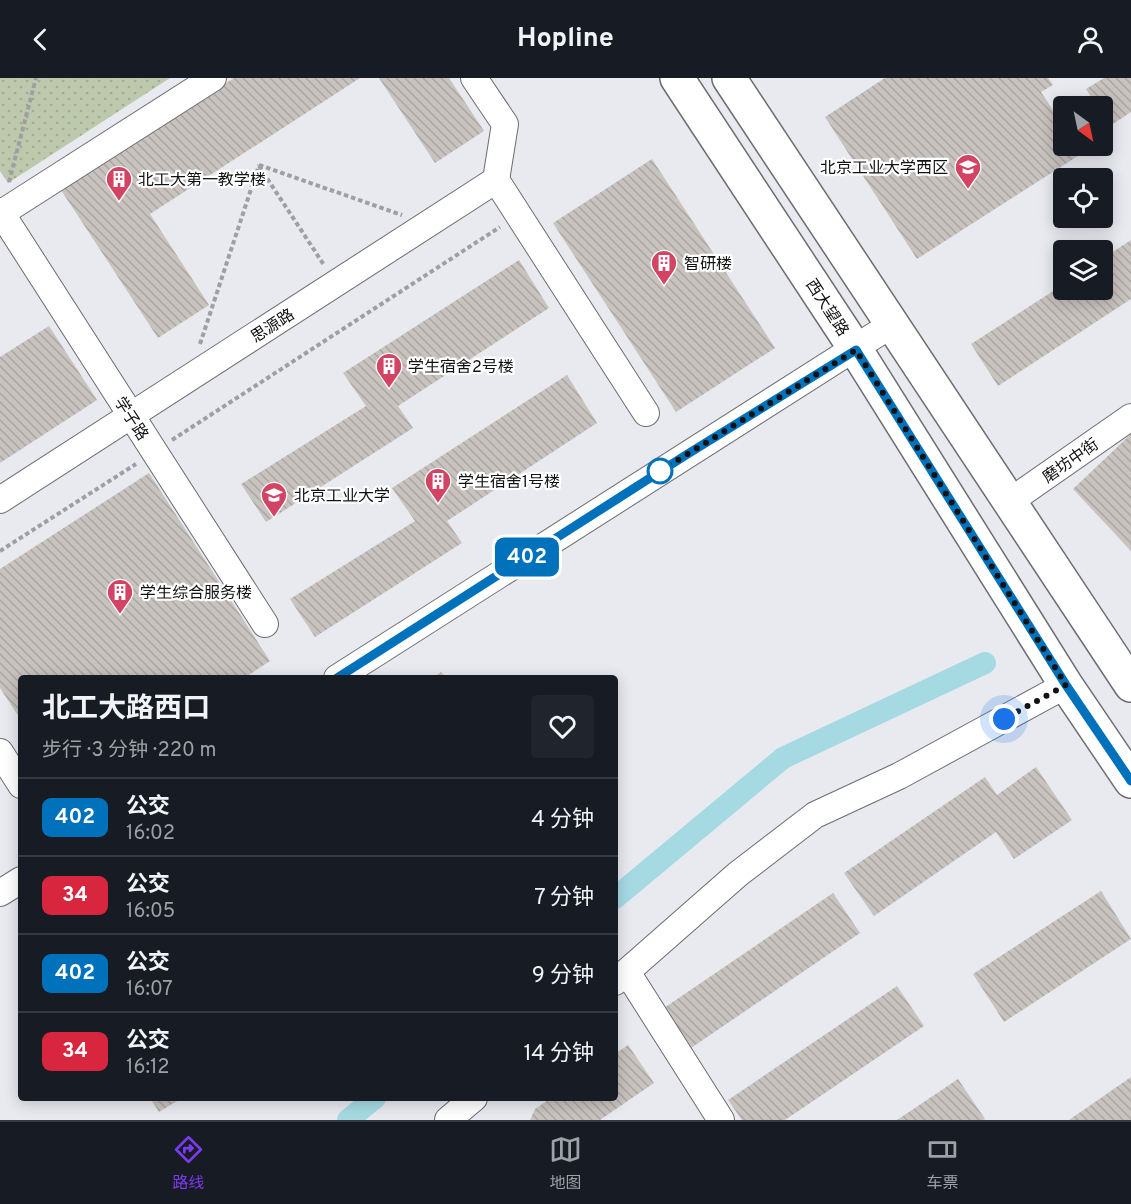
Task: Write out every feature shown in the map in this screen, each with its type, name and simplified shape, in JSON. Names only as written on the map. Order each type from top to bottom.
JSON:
[{"type":"main road","name":"西大望路","points":[[677,78],[856,350],[1066,685],[1131,781]]},
{"type":"main road","points":[[729,78],[1009,502],[1128,674]]},
{"type":"street","points":[[0,213],[213,78]]},
{"type":"street","points":[[474,78],[506,124],[496,180],[646,412]]},
{"type":"street","name":"思源路","points":[[0,500],[496,180]]},
{"type":"street","name":"学子路","points":[[0,213],[265,624]]},
{"type":"street","points":[[343,675],[686,455],[856,350],[891,325]]},
{"type":"street","name":"磨坊中街","points":[[1009,502],[1131,417]]},
{"type":"street","points":[[721,1120],[621,977],[738,874],[815,815],[899,776],[1066,685]]},
{"type":"street","points":[[0,753],[18,780]]},
{"type":"street","points":[[0,893],[18,882]]},
{"type":"street","points":[[448,1120],[470,1101]]},
{"type":"path","points":[[0,213],[36,78]]},
{"type":"path","points":[[258,165],[428,224]]},
{"type":"path","points":[[258,165],[336,284]]},
{"type":"path","points":[[189,378],[258,165]]},
{"type":"path","points":[[0,551],[519,215]]},
{"type":"green space","points":[[0,78],[170,78],[8,183],[0,171]]},
{"type":"building","name":"北工大第一教学楼","points":[[234,78],[360,78],[150,214],[209,305],[158,338],[61,190]]},
{"type":"building","points":[[379,78],[449,78],[484,131],[435,163]]},
{"type":"building","name":"北京工业大学西区","points":[[885,78],[1048,78],[1053,85],[1041,92],[1053,110],[1053,156],[1078,156],[1059,168],[1053,168],[1053,172],[917,259],[825,117]]},
{"type":"building","points":[[1104,78],[1131,78],[1131,112],[1113,124],[1113,96],[1091,96],[1086,89]]},
{"type":"building","name":"智研楼","points":[[652,159],[775,348],[676,412],[553,223]]},
{"type":"building","points":[[1131,240],[1131,299],[998,386],[971,344],[1053,291],[1053,300],[1113,300],[1113,252]]},
{"type":"building","name":"学生宿舍2号楼","points":[[519,260],[549,308],[398,406],[413,428],[266,522],[241,484],[366,406],[343,373]]},
{"type":"building","points":[[49,326],[97,400],[0,463],[0,357]]},
{"type":"building","name":"学生宿舍1号楼","points":[[567,375],[597,423],[447,521],[462,543],[315,637],[290,599],[415,521],[392,488]]},
{"type":"building","points":[[1131,434],[1131,551],[1073,489]]},
{"type":"building","name":"学生综合服务楼","points":[[149,473],[270,661],[249,675],[18,675],[18,715],[0,688],[0,569]]},
{"type":"building","points":[[1036,767],[1072,820],[1014,859],[996,832],[874,916],[844,873],[985,777],[997,795]]},
{"type":"building","points":[[1101,891],[1131,939],[1004,1022],[973,974]]},
{"type":"building","points":[[833,893],[860,933],[691,1048],[664,1008]]},
{"type":"building","points":[[897,986],[924,1026],[785,1120],[742,1120],[728,1100]]},
{"type":"building","points":[[628,1045],[654,1083],[600,1120],[530,1120],[535,1109],[547,1101],[618,1101],[618,1052]]},
{"type":"building","points":[[1131,1077],[1131,1120],[1069,1120]]},
{"type":"building","points":[[958,1079],[985,1119],[897,1120]]},
{"type":"building","points":[[152,1101],[177,1101],[159,1112]]},
{"type":"waterway","points":[[618,896],[783,758],[985,663]]},
{"type":"waterway","points":[[348,1120],[371,1101]]},
{"type":"bus line","name":"402","points":[[342,675],[686,455],[856,350],[1066,685],[1131,781]]},
{"type":"place","name":"北京工业大学西区","points":[[968,190]]},
{"type":"place","name":"北工大第一教学楼","points":[[119,202]]},
{"type":"place","name":"智研楼","points":[[664,286]]},
{"type":"place","name":"学生宿舍2号楼","points":[[389,389]]},
{"type":"place","name":"学生宿舍1号楼","points":[[438,504]]},
{"type":"place","name":"北京工业大学","points":[[274,518]]},
{"type":"place","name":"学生综合服务楼","points":[[120,615]]},
{"type":"route","points":[[660,471],[856,350],[1066,685],[1004,719]]}]
